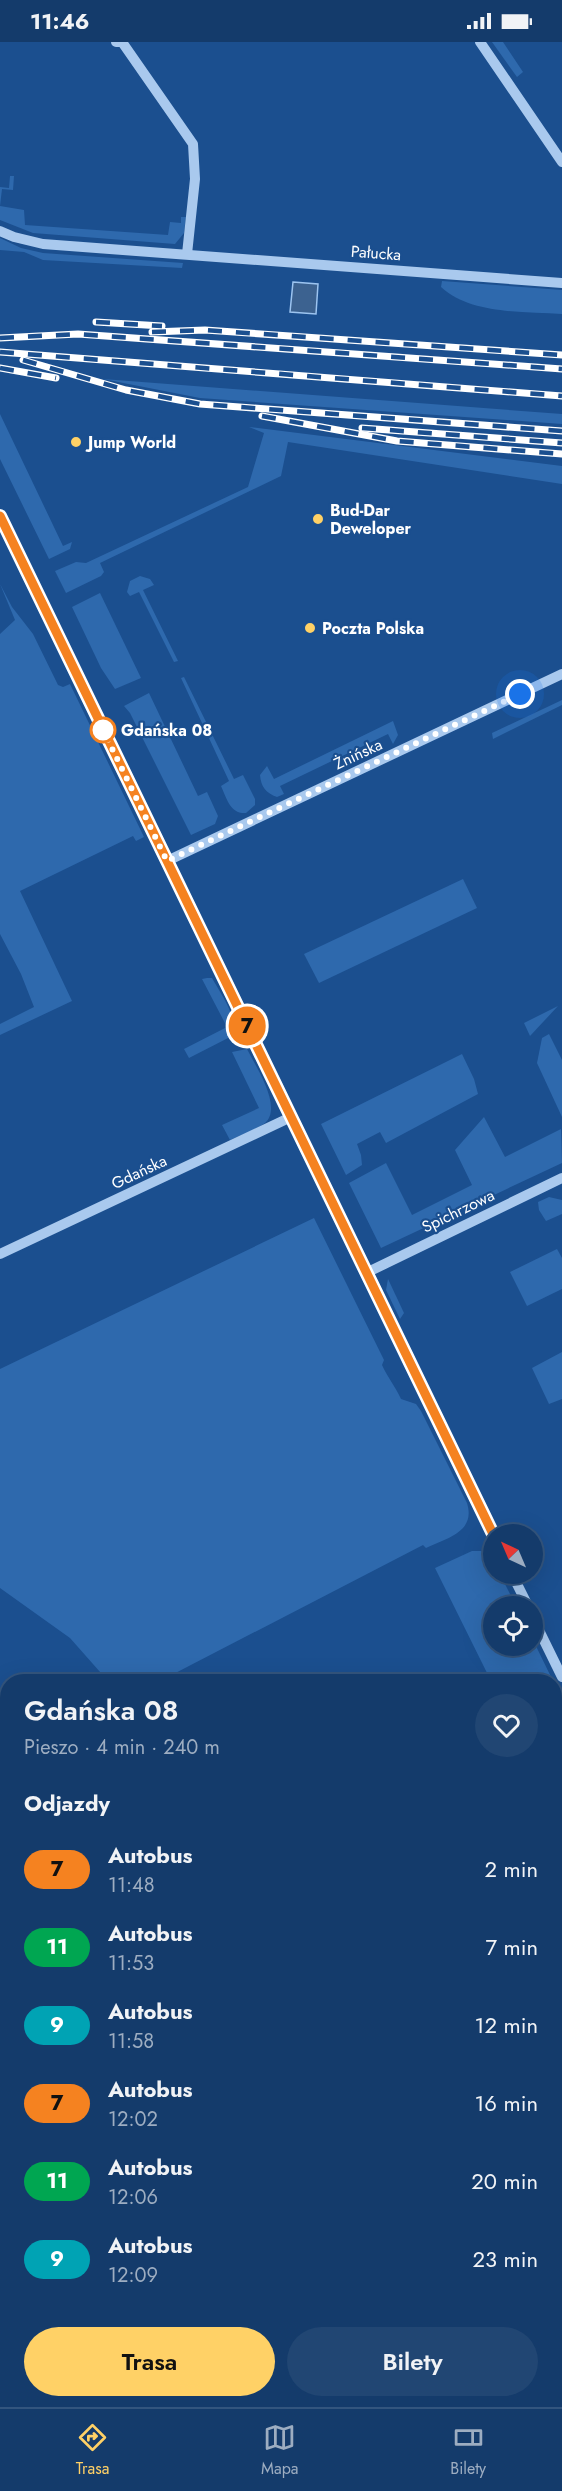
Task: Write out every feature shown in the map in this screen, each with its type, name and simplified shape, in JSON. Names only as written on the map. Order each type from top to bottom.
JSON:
[{"type":"street","points":[[116,42],[122,42],[193,144],[195,179],[187,254]]},
{"type":"street","points":[[480,42],[562,162]]},
{"type":"street","name":"Pałucka","points":[[0,231],[43,244],[562,284]]},
{"type":"street","points":[[0,516],[488,1524]]},
{"type":"street","name":"Żnińska","points":[[167,861],[562,674]]},
{"type":"street","name":"Gdańska","points":[[0,1254],[291,1117]]},
{"type":"street","name":"Spichrzowa","points":[[368,1272],[562,1178]]},
{"type":"street","points":[[543,1638],[561,1674]]},
{"type":"shaded area","points":[[492,42],[503,42],[523,72],[517,77]]},
{"type":"shaded area","points":[[10,176],[14,176],[13,190],[2,189],[0,206],[0,187],[9,188]]},
{"type":"shaded area","points":[[0,206],[24,210],[25,225],[168,235],[170,222],[181,223],[181,217],[186,217],[184,233],[175,244],[33,233],[0,220]]},
{"type":"shaded area","points":[[0,238],[21,248],[43,253],[183,263],[182,268],[43,260],[24,252],[0,250]]},
{"type":"shaded area","points":[[442,281],[562,290],[562,314],[515,312],[467,303],[441,287]]},
{"type":"shaded area","points":[[293,282],[318,284],[316,314],[290,312]]},
{"type":"shaded area","points":[[103,379],[562,414],[562,424],[200,398]]},
{"type":"shaded area","points":[[0,414],[63,546],[72,542],[70,549],[49,559],[0,459]]},
{"type":"shaded area","points":[[249,427],[562,466],[562,484],[288,442],[281,476],[100,563],[104,572],[101,576],[66,593],[55,571],[76,562],[86,563],[248,487],[264,433]]},
{"type":"shaded area","points":[[140,576],[150,579],[154,585],[143,590],[178,661],[174,662],[139,592],[130,596],[127,592],[130,581]]},
{"type":"shaded area","points":[[0,584],[12,607],[33,634],[58,685],[63,687],[70,684],[144,837],[136,841],[133,836],[20,891],[72,1001],[0,1035],[0,1024],[34,1007],[21,974],[0,934],[0,634],[15,620]]},
{"type":"shaded area","points":[[100,593],[141,678],[115,689],[101,668],[72,607]]},
{"type":"shaded area","points":[[184,677],[234,779],[243,775],[255,799],[255,805],[246,813],[236,811],[225,796],[221,786],[229,781],[181,678]]},
{"type":"shaded area","points":[[149,693],[198,796],[207,792],[218,816],[215,824],[191,835],[130,713],[124,706]]},
{"type":"shaded area","points":[[562,700],[562,705],[493,739],[492,733]]},
{"type":"shaded area","points":[[393,721],[398,735],[393,744],[388,734],[280,786],[284,794],[277,797],[270,794],[263,786],[260,775],[267,766],[274,779]]},
{"type":"shaded area","points":[[463,879],[477,908],[319,983],[304,954]]},
{"type":"shaded area","points":[[212,978],[224,998],[234,1029],[232,1036],[189,1058],[184,1049],[227,1027],[202,979]]},
{"type":"shaded area","points":[[558,1006],[530,1036],[524,1023]]},
{"type":"shaded area","points":[[549,1034],[562,1060],[562,1117],[537,1063],[542,1038]]},
{"type":"shaded area","points":[[247,1049],[270,1097],[270,1116],[261,1126],[230,1140],[222,1125],[259,1108],[232,1052]]},
{"type":"shaded area","points":[[462,1054],[474,1079],[478,1094],[386,1143],[380,1132],[357,1144],[362,1165],[346,1175],[321,1124]]},
{"type":"shaded area","points":[[484,1117],[505,1157],[561,1129],[562,1163],[381,1248],[349,1183],[386,1163],[412,1215],[472,1185],[455,1150]]},
{"type":"shaded area","points":[[549,1197],[562,1200],[562,1214],[546,1221],[539,1210],[538,1202]]},
{"type":"shaded area","points":[[314,1218],[384,1360],[382,1365],[401,1399],[416,1404],[421,1411],[467,1503],[469,1513],[467,1521],[458,1533],[451,1537],[426,1548],[423,1545],[174,1674],[102,1674],[70,1638],[0,1588],[0,1369]]},
{"type":"shaded area","points":[[557,1249],[562,1258],[562,1289],[527,1306],[510,1272]]},
{"type":"shaded area","points":[[388,1279],[404,1313],[400,1319],[386,1290]]},
{"type":"shaded area","points":[[562,1352],[562,1399],[549,1404],[532,1368]]},
{"type":"shaded area","points":[[472,1551],[483,1552],[483,1584],[505,1584],[511,1596],[483,1596],[483,1656],[541,1656],[550,1674],[488,1674],[435,1568]]},
{"type":"railway","points":[[96,322],[162,326]]},
{"type":"railway","points":[[152,332],[205,330],[562,355]]},
{"type":"railway","points":[[0,338],[78,334],[562,369]]},
{"type":"railway","points":[[0,352],[562,396]]},
{"type":"railway","points":[[23,360],[126,390],[200,404],[562,431]]},
{"type":"railway","points":[[0,368],[56,378]]},
{"type":"railway","points":[[262,416],[397,441],[562,454]]},
{"type":"railway","points":[[362,428],[562,443]]},
{"type":"bus line","name":"7","points":[[0,516],[488,1524]]},
{"type":"place","name":"Jump World","points":[[76,442]]},
{"type":"place","name":"Bud-Dar Deweloper","points":[[318,519]]},
{"type":"place","name":"Poczta Polska","points":[[310,628]]},
{"type":"place","name":"Gdańska 08","points":[[103,730]]},
{"type":"route","points":[[103,730],[167,861],[520,694]]}]
